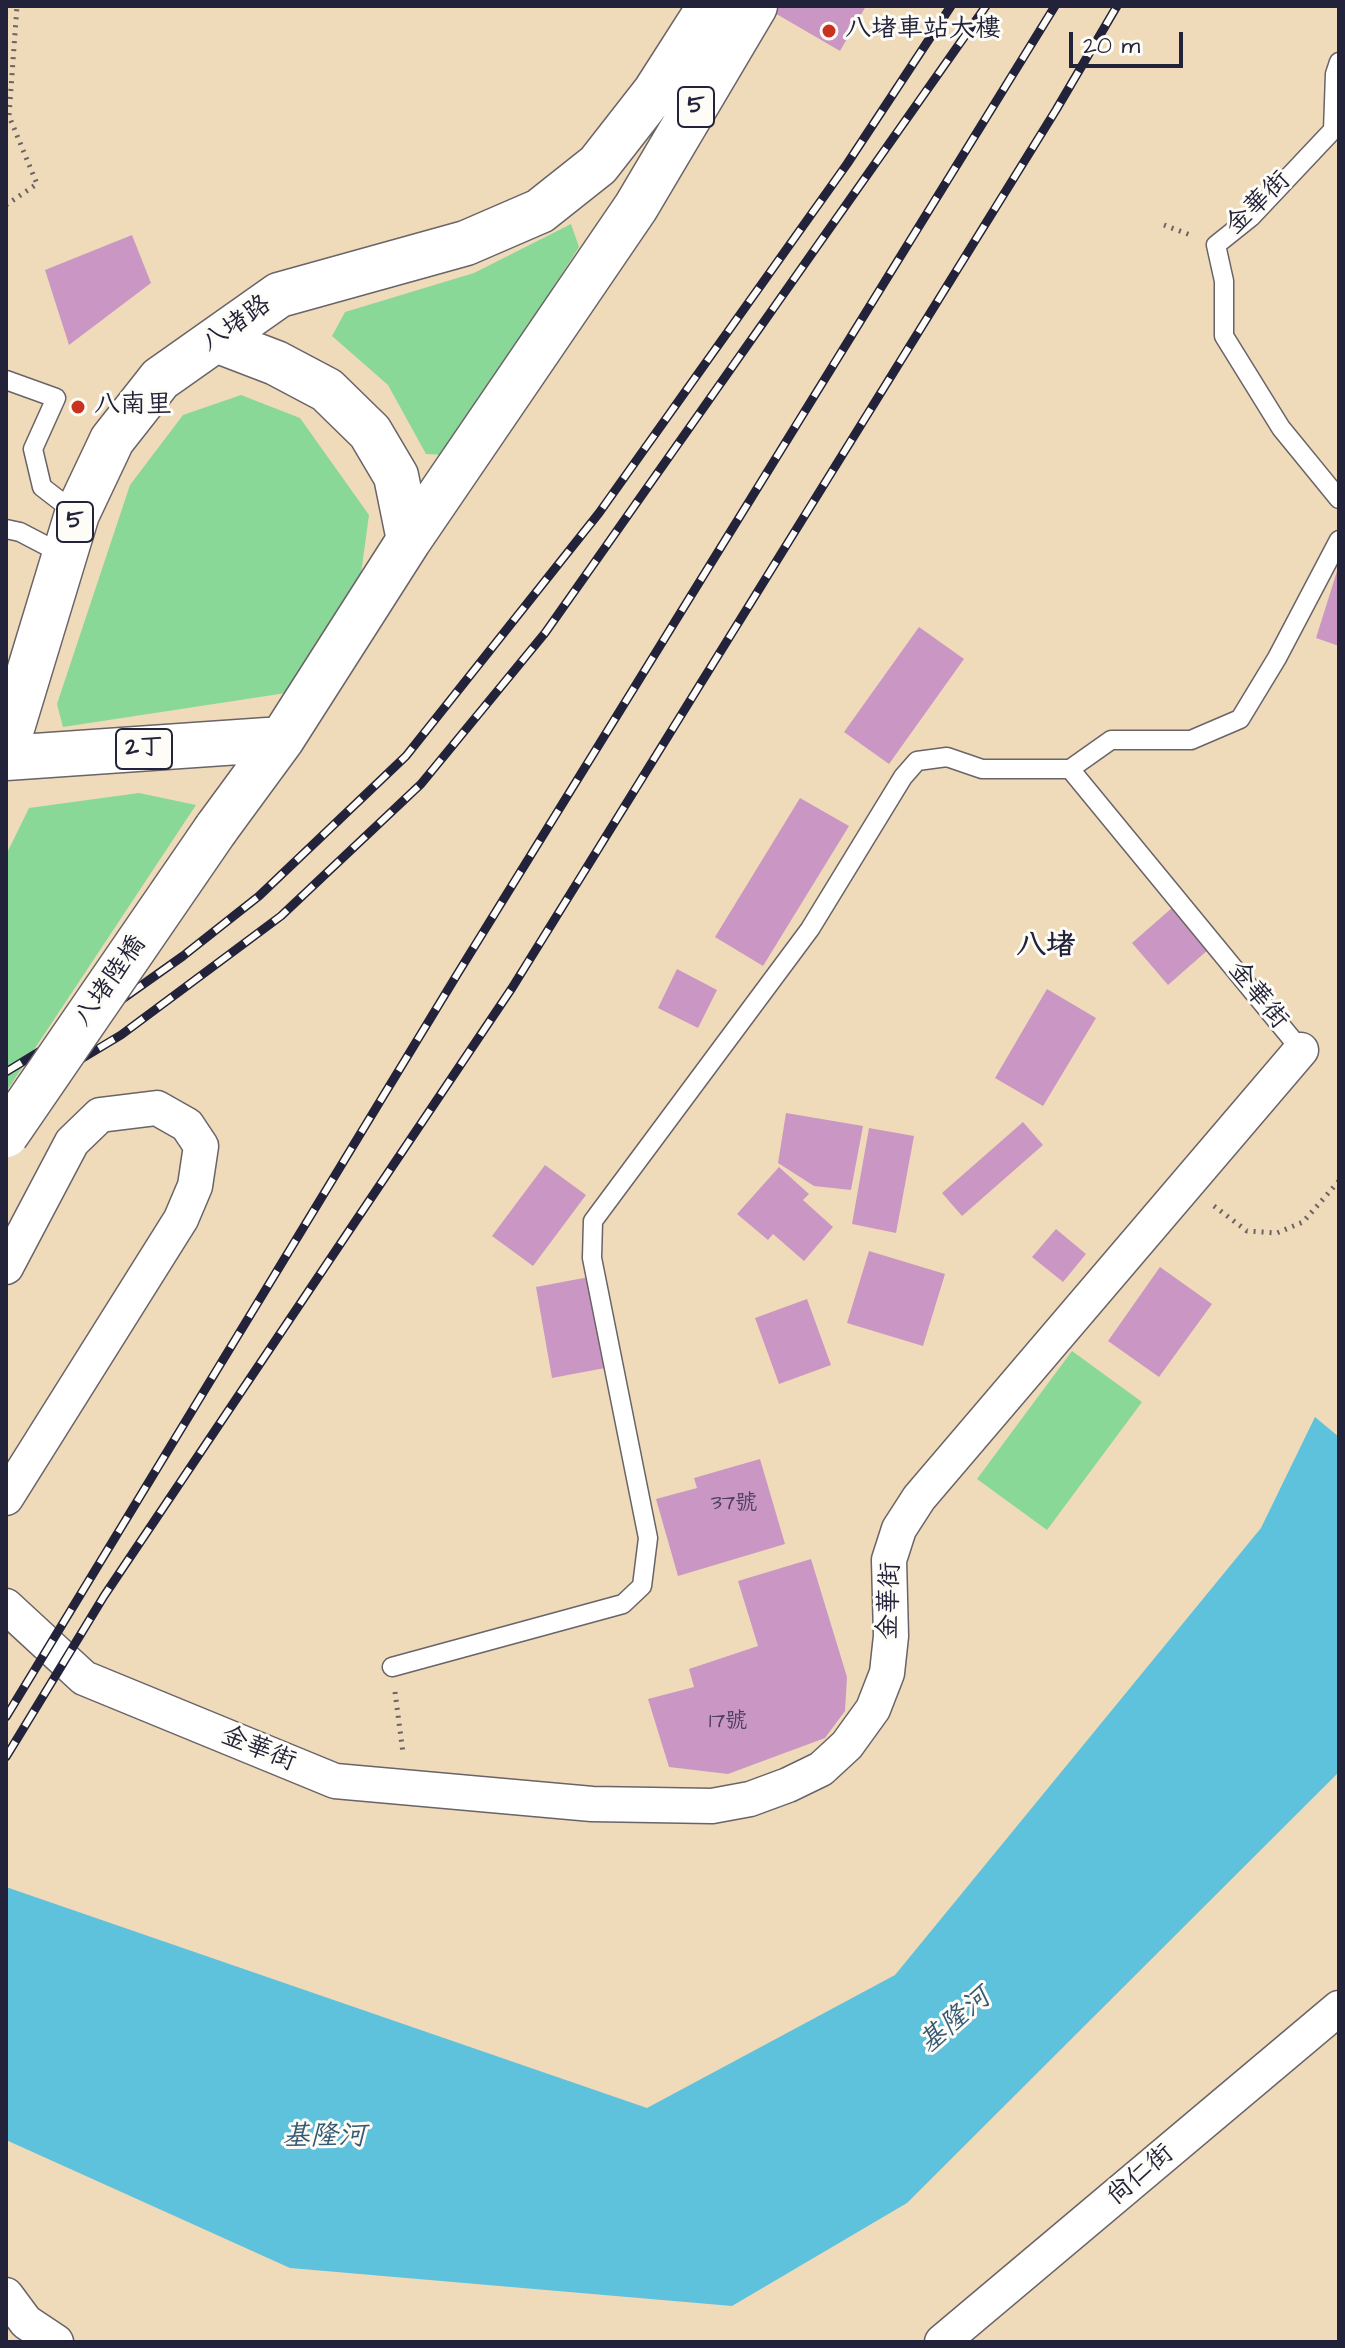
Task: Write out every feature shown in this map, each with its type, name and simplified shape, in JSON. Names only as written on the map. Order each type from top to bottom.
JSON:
[{"type":"main road","name":"八堵路","points":[[6,748],[77,514],[112,440],[160,379],[279,295],[466,243],[540,211],[598,165],[655,92],[710,6]]},
{"type":"main road","name":"5","points":[[282,739],[409,540],[636,207],[755,6]]},
{"type":"main road","points":[[216,340],[276,363],[327,390],[370,432],[396,476],[409,540]]},
{"type":"main road","name":"2丁","points":[[6,758],[282,739]]},
{"type":"main road","name":"八堵陸橋","points":[[6,1135],[216,829],[282,739]]},
{"type":"street","name":"金華街","points":[[6,1606],[84,1678],[335,1781],[592,1804],[712,1806],[750,1799],[821,1769],[847,1745],[873,1709],[887,1673],[891,1636],[889,1560],[899,1529],[919,1498],[1301,1050]]},
{"type":"street","points":[[6,1267],[72,1142],[100,1115],[157,1108],[187,1125],[201,1146],[195,1186],[181,1219],[6,1498]]},
{"type":"street","name":"尚仁街","points":[[942,2342],[1339,2008]]},
{"type":"street","points":[[13,2311],[56,2342]]},
{"type":"lane","points":[[1336,130],[1335,74],[1339,62]]},
{"type":"lane","name":"金華街","points":[[1336,130],[1251,217],[1216,245],[1224,281],[1224,336],[1281,428],[1339,499]]},
{"type":"lane","points":[[6,380],[56,398],[33,449],[42,487],[77,514]]},
{"type":"lane","points":[[6,529],[20,532],[64,555]]},
{"type":"lane","points":[[392,1667],[623,1604],[642,1586],[648,1538],[592,1258],[593,1221],[810,929],[903,777],[917,761],[947,757],[982,769],[1070,769],[1111,740],[1191,740],[1240,719],[1339,540]]},
{"type":"lane","name":"金華街","points":[[1070,769],[1301,1050]]},
{"type":"path","points":[[6,205],[37,184],[9,116],[17,6]]},
{"type":"path","points":[[1186,1184],[1247,1231],[1277,1233],[1303,1222],[1339,1181]]},
{"type":"path","points":[[392,1667],[407,1788]]},
{"type":"green space","points":[[571,224],[579,247],[446,455],[426,454],[388,385],[332,336],[345,312],[474,273]]},
{"type":"green space","points":[[241,395],[300,418],[369,515],[361,574],[286,693],[63,727],[57,704],[130,485],[183,415]]},
{"type":"green space","points":[[139,793],[196,805],[6,1092],[6,855],[29,808]]},
{"type":"green space","points":[[1072,1351],[1142,1402],[1047,1530],[977,1479]]},
{"type":"water","name":"基隆河","points":[[1315,1417],[1339,1437],[1339,1772],[907,2203],[732,2306],[290,2268],[6,2140],[6,1887],[647,2108],[895,1975],[1261,1528]]},
{"type":"building","name":"八堵車站大樓","points":[[777,6],[866,6],[840,51],[773,12]]},
{"type":"building","points":[[132,235],[151,283],[69,345],[45,270]]},
{"type":"building","points":[[1339,568],[1339,646],[1316,638]]},
{"type":"building","points":[[919,627],[964,659],[889,764],[844,732]]},
{"type":"building","points":[[800,798],[849,826],[763,966],[715,937]]},
{"type":"building","points":[[1173,907],[1209,949],[1168,985],[1132,943]]},
{"type":"building","points":[[677,969],[717,990],[698,1028],[658,1008]]},
{"type":"building","points":[[1047,989],[1096,1018],[1043,1106],[995,1078]]},
{"type":"building","points":[[786,1113],[863,1126],[851,1190],[814,1186],[778,1163]]},
{"type":"building","points":[[1023,1122],[1043,1145],[962,1216],[942,1193]]},
{"type":"building","points":[[869,1128],[914,1136],[896,1233],[852,1224]]},
{"type":"building","points":[[545,1165],[586,1195],[533,1266],[492,1236]]},
{"type":"building","points":[[779,1167],[809,1194],[803,1200],[833,1227],[804,1261],[773,1234],[768,1240],[737,1214]]},
{"type":"building","points":[[1056,1229],[1086,1254],[1063,1282],[1032,1257]]},
{"type":"building","points":[[869,1251],[945,1274],[923,1346],[847,1323]]},
{"type":"building","points":[[1160,1267],[1212,1304],[1159,1377],[1108,1341]]},
{"type":"building","points":[[589,1277],[605,1368],[552,1378],[536,1287]]},
{"type":"building","points":[[807,1299],[831,1365],[779,1384],[755,1318]]},
{"type":"building","points":[[760,1459],[785,1544],[678,1576],[656,1499],[697,1488],[694,1478]]},
{"type":"building","points":[[811,1559],[847,1677],[845,1711],[825,1738],[728,1774],[669,1767],[648,1699],[694,1687],[689,1669],[758,1646],[738,1581]]},
{"type":"railway","points":[[6,1072],[104,1012],[183,956],[259,896],[406,756],[599,513],[847,164],[951,6]]},
{"type":"railway","points":[[6,1104],[121,1035],[281,916],[421,784],[545,633],[986,6]]},
{"type":"railway","points":[[6,1717],[458,973],[1055,6]]},
{"type":"railway","points":[[6,1757],[104,1596],[512,988],[1056,110],[1117,6]]},
{"type":"place","name":"八堵車站大樓","points":[[829,31]]},
{"type":"place","name":"八南里","points":[[78,407]]},
{"type":"district","name":"八堵","points":[[1046,948]]}]
